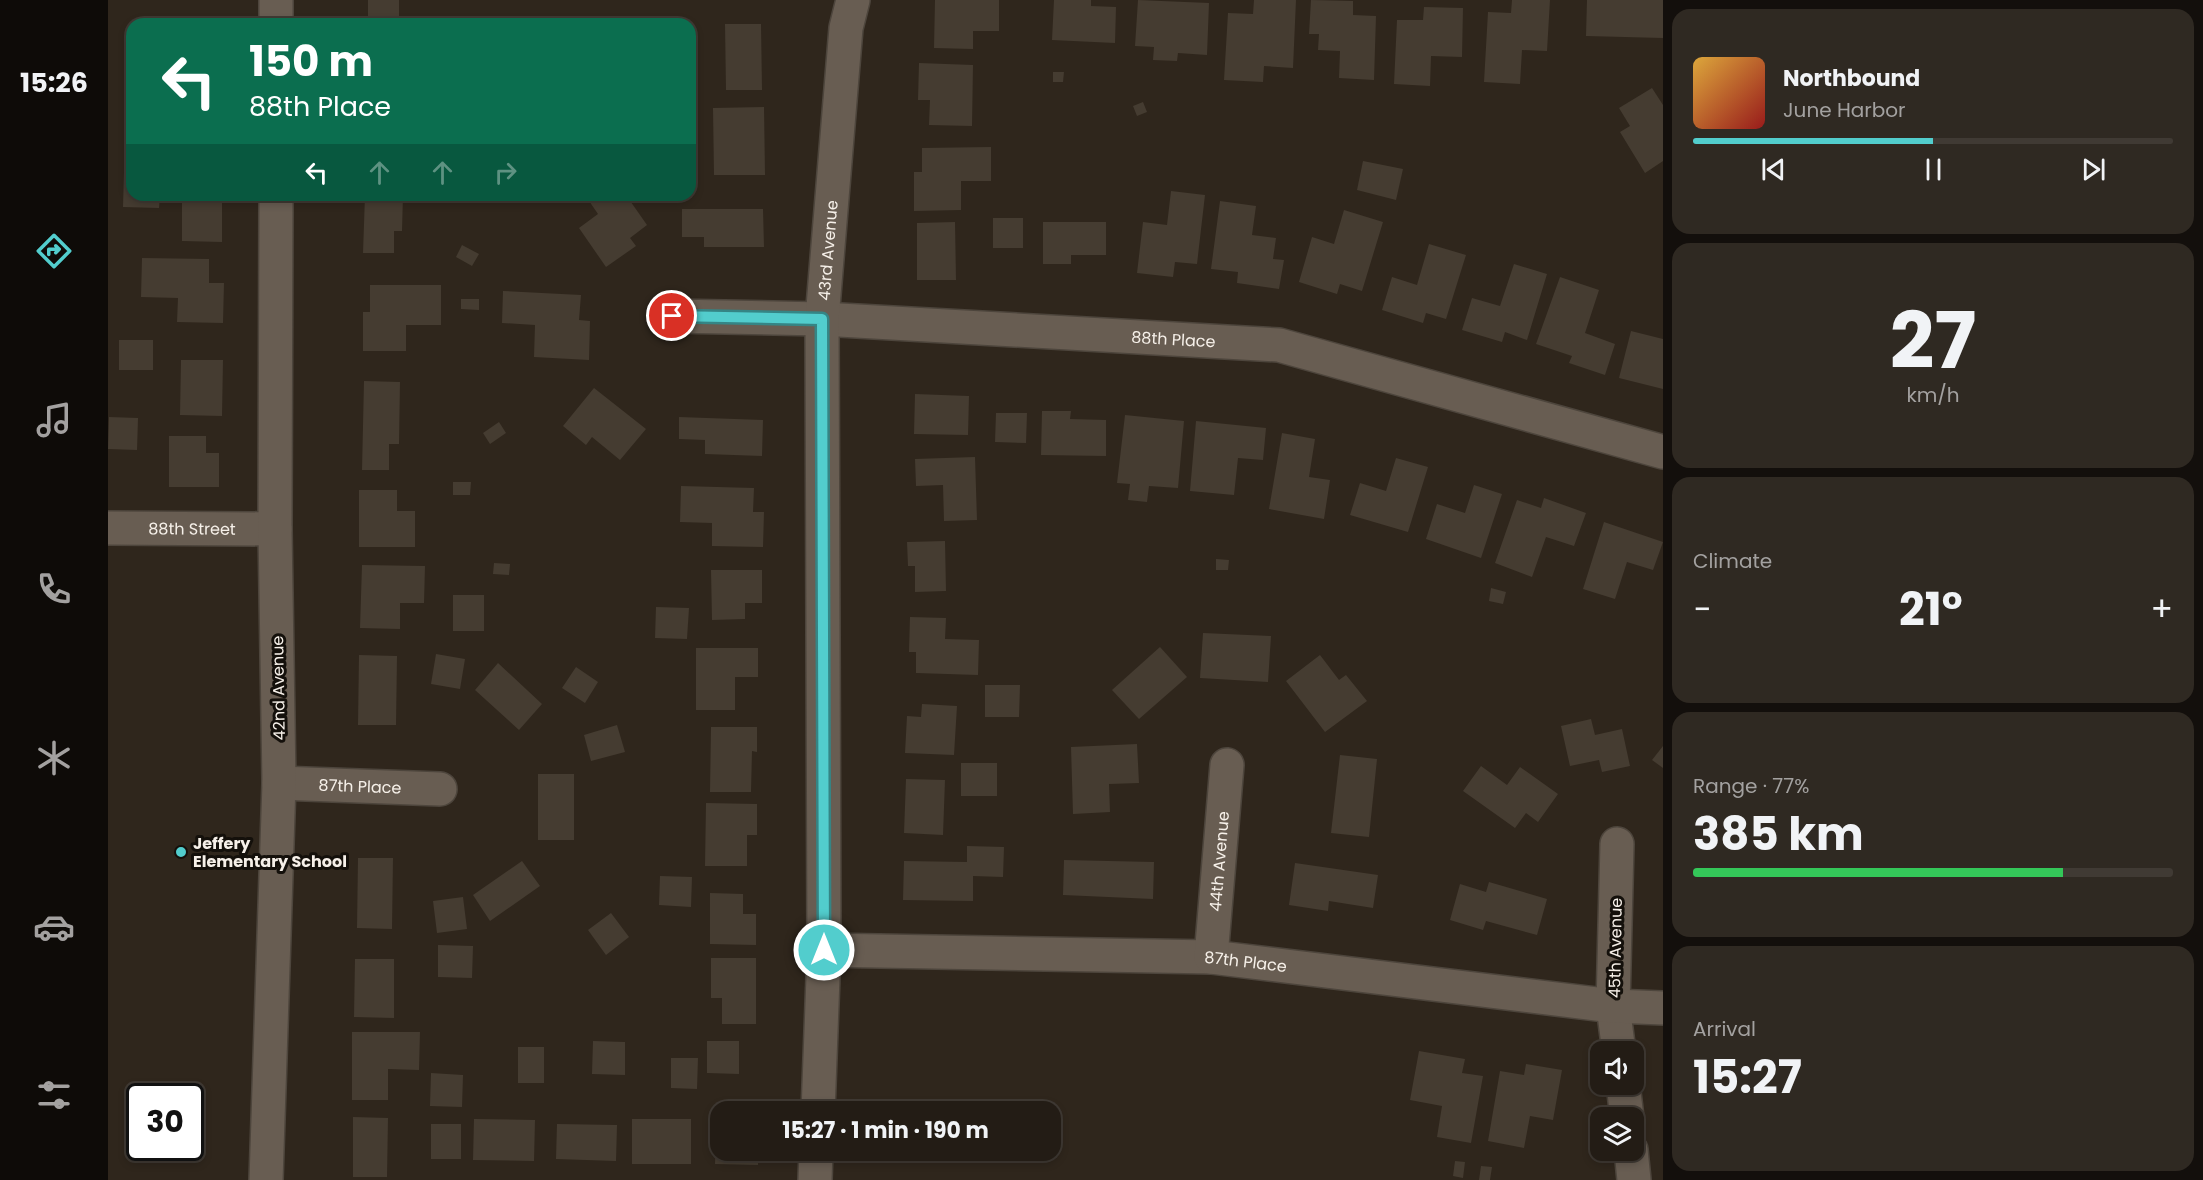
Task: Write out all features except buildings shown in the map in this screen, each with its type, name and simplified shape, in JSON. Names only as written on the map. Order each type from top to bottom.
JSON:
[{"type":"street","points":[[276,0],[276,18]]},
{"type":"street","name":"43rd Avenue","points":[[818,1101],[824,950],[822,319],[846,28],[853,0]]},
{"type":"street","name":"42nd Avenue","points":[[266,1180],[279,783],[275,528],[276,201]]},
{"type":"street","name":"88th Place","points":[[672,316],[822,319],[1279,345],[1663,452]]},
{"type":"street","name":"88th Street","points":[[108,528],[275,528]]},
{"type":"street","name":"44th Avenue","points":[[1211,957],[1227,765]]},
{"type":"street","name":"87th Place","points":[[279,783],[440,789]]},
{"type":"street","name":"45th Avenue","points":[[1617,844],[1613,1006],[1618,1041]]},
{"type":"street","name":"87th Place","points":[[824,950],[1211,957],[1613,1006],[1663,1008]]},
{"type":"street","points":[[815,1180],[816,1161]]},
{"type":"street","points":[[1632,1161],[1634,1180]]},
{"type":"place","name":"Jeffery Elementary School","points":[[181,852]]},
{"type":"route","points":[[672,316],[822,319],[824,950]]}]
